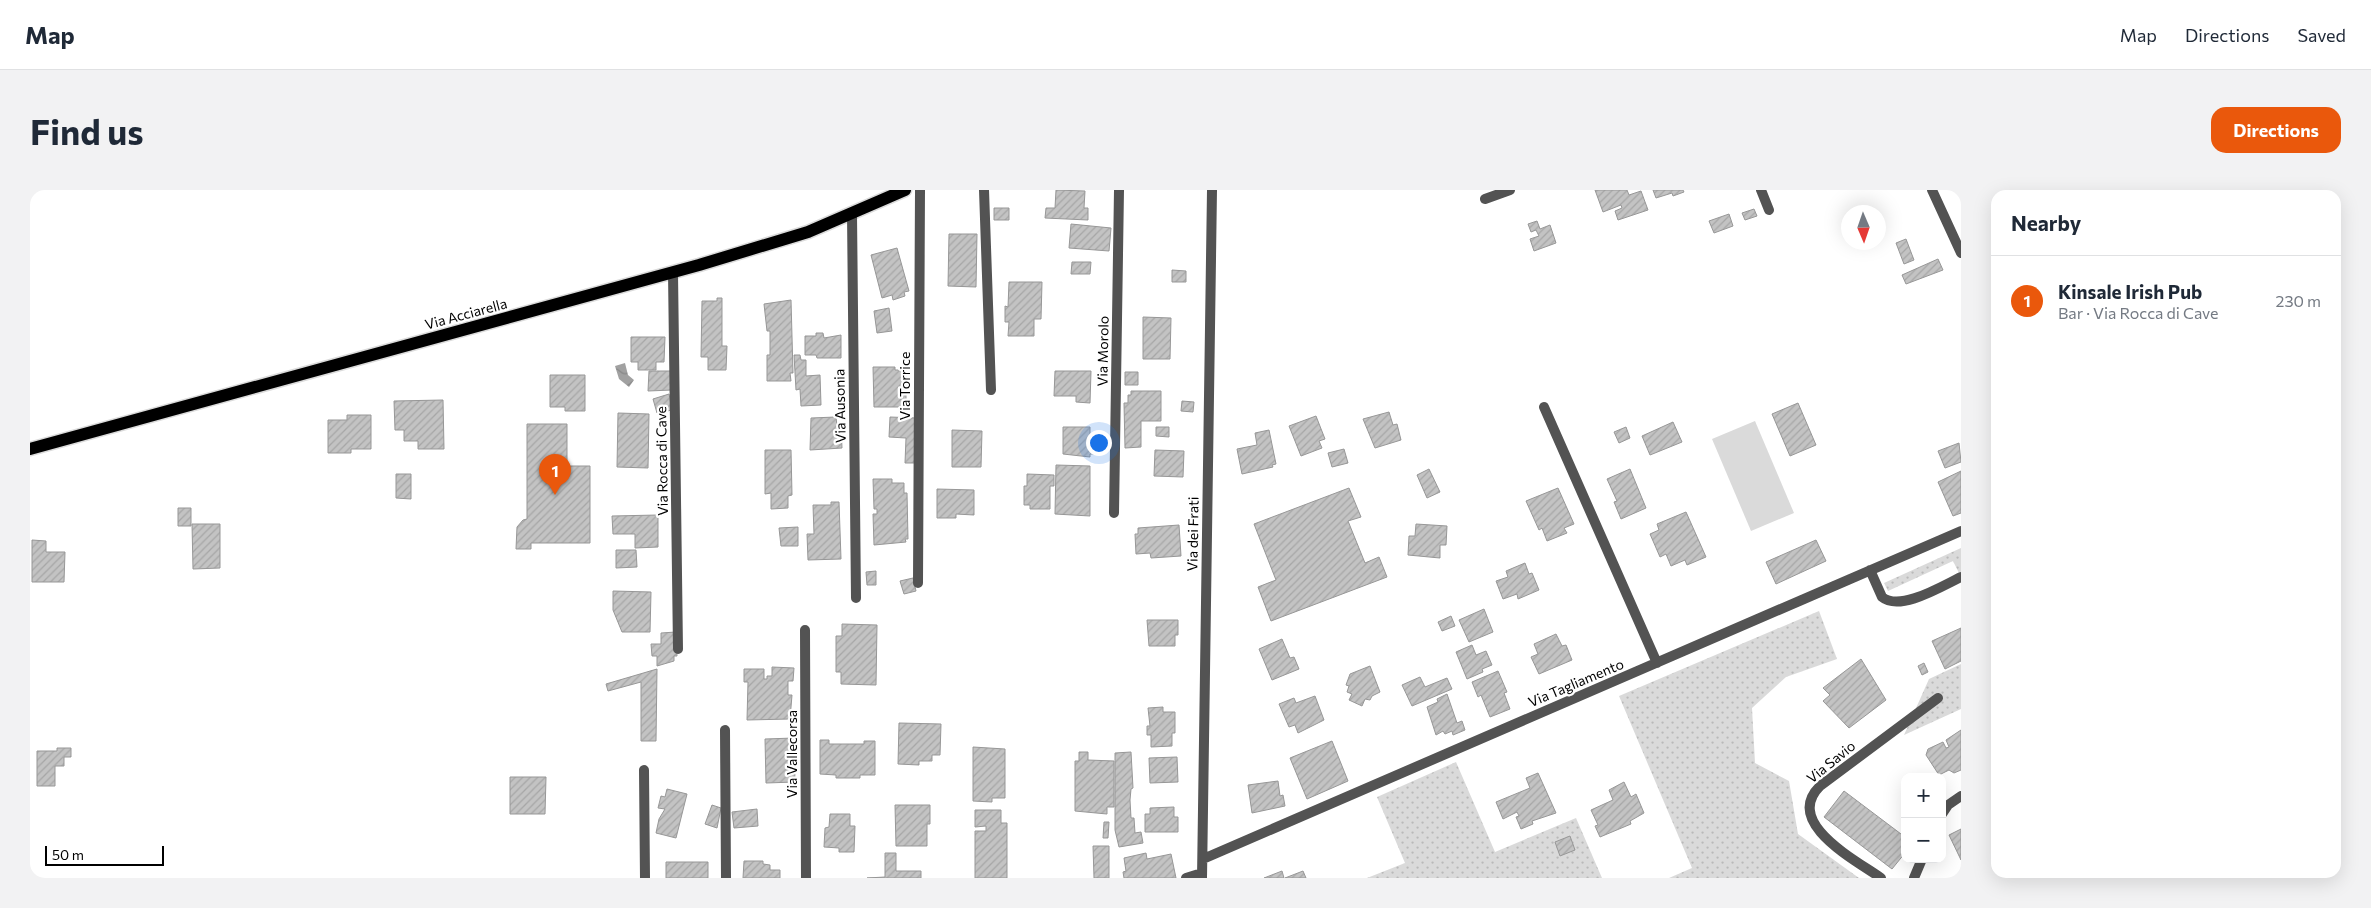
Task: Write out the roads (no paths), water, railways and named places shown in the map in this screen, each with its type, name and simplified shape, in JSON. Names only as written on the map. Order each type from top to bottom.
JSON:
[{"type":"main road","name":"Via Acciarella","points":[[30,449],[673,273],[782,240],[852,214],[905,190]]},
{"type":"street","name":"Via Torrice","points":[[918,583],[920,190]]},
{"type":"street","points":[[984,190],[991,390]]},
{"type":"street","name":"Via Morolo","points":[[1114,513],[1119,190]]},
{"type":"street","name":"Via dei Frati","points":[[1202,876],[1212,190]]},
{"type":"street","points":[[1485,199],[1510,190]]},
{"type":"street","points":[[1761,190],[1768,210]]},
{"type":"street","points":[[1932,190],[1961,253]]},
{"type":"street","name":"Via Ausonia","points":[[852,214],[856,598]]},
{"type":"street","name":"Via Rocca di Cave","points":[[673,273],[678,649]]},
{"type":"street","points":[[1544,407],[1657,663]]},
{"type":"street","name":"Via Tagliamento","points":[[1203,860],[1961,531]]},
{"type":"street","points":[[1870,570],[1882,597],[1894,603],[1906,602],[1961,577]]},
{"type":"street","name":"Via Vallecorsa","points":[[805,630],[806,878]]},
{"type":"street","name":"Via Savio","points":[[1881,878],[1818,830],[1811,817],[1810,800],[1820,786],[1938,698]]},
{"type":"street","points":[[725,730],[726,878]]},
{"type":"street","points":[[644,770],[645,878]]},
{"type":"street","points":[[1946,809],[1961,796]]},
{"type":"street","points":[[1914,878],[1920,863]]},
{"type":"street","points":[[1186,878],[1202,876]]},
{"type":"water","points":[[625,363],[628,375],[634,380],[629,387],[619,379],[615,366]]},
{"type":"place","name":"Kinsale Irish Pub","points":[[555,495]]}]
